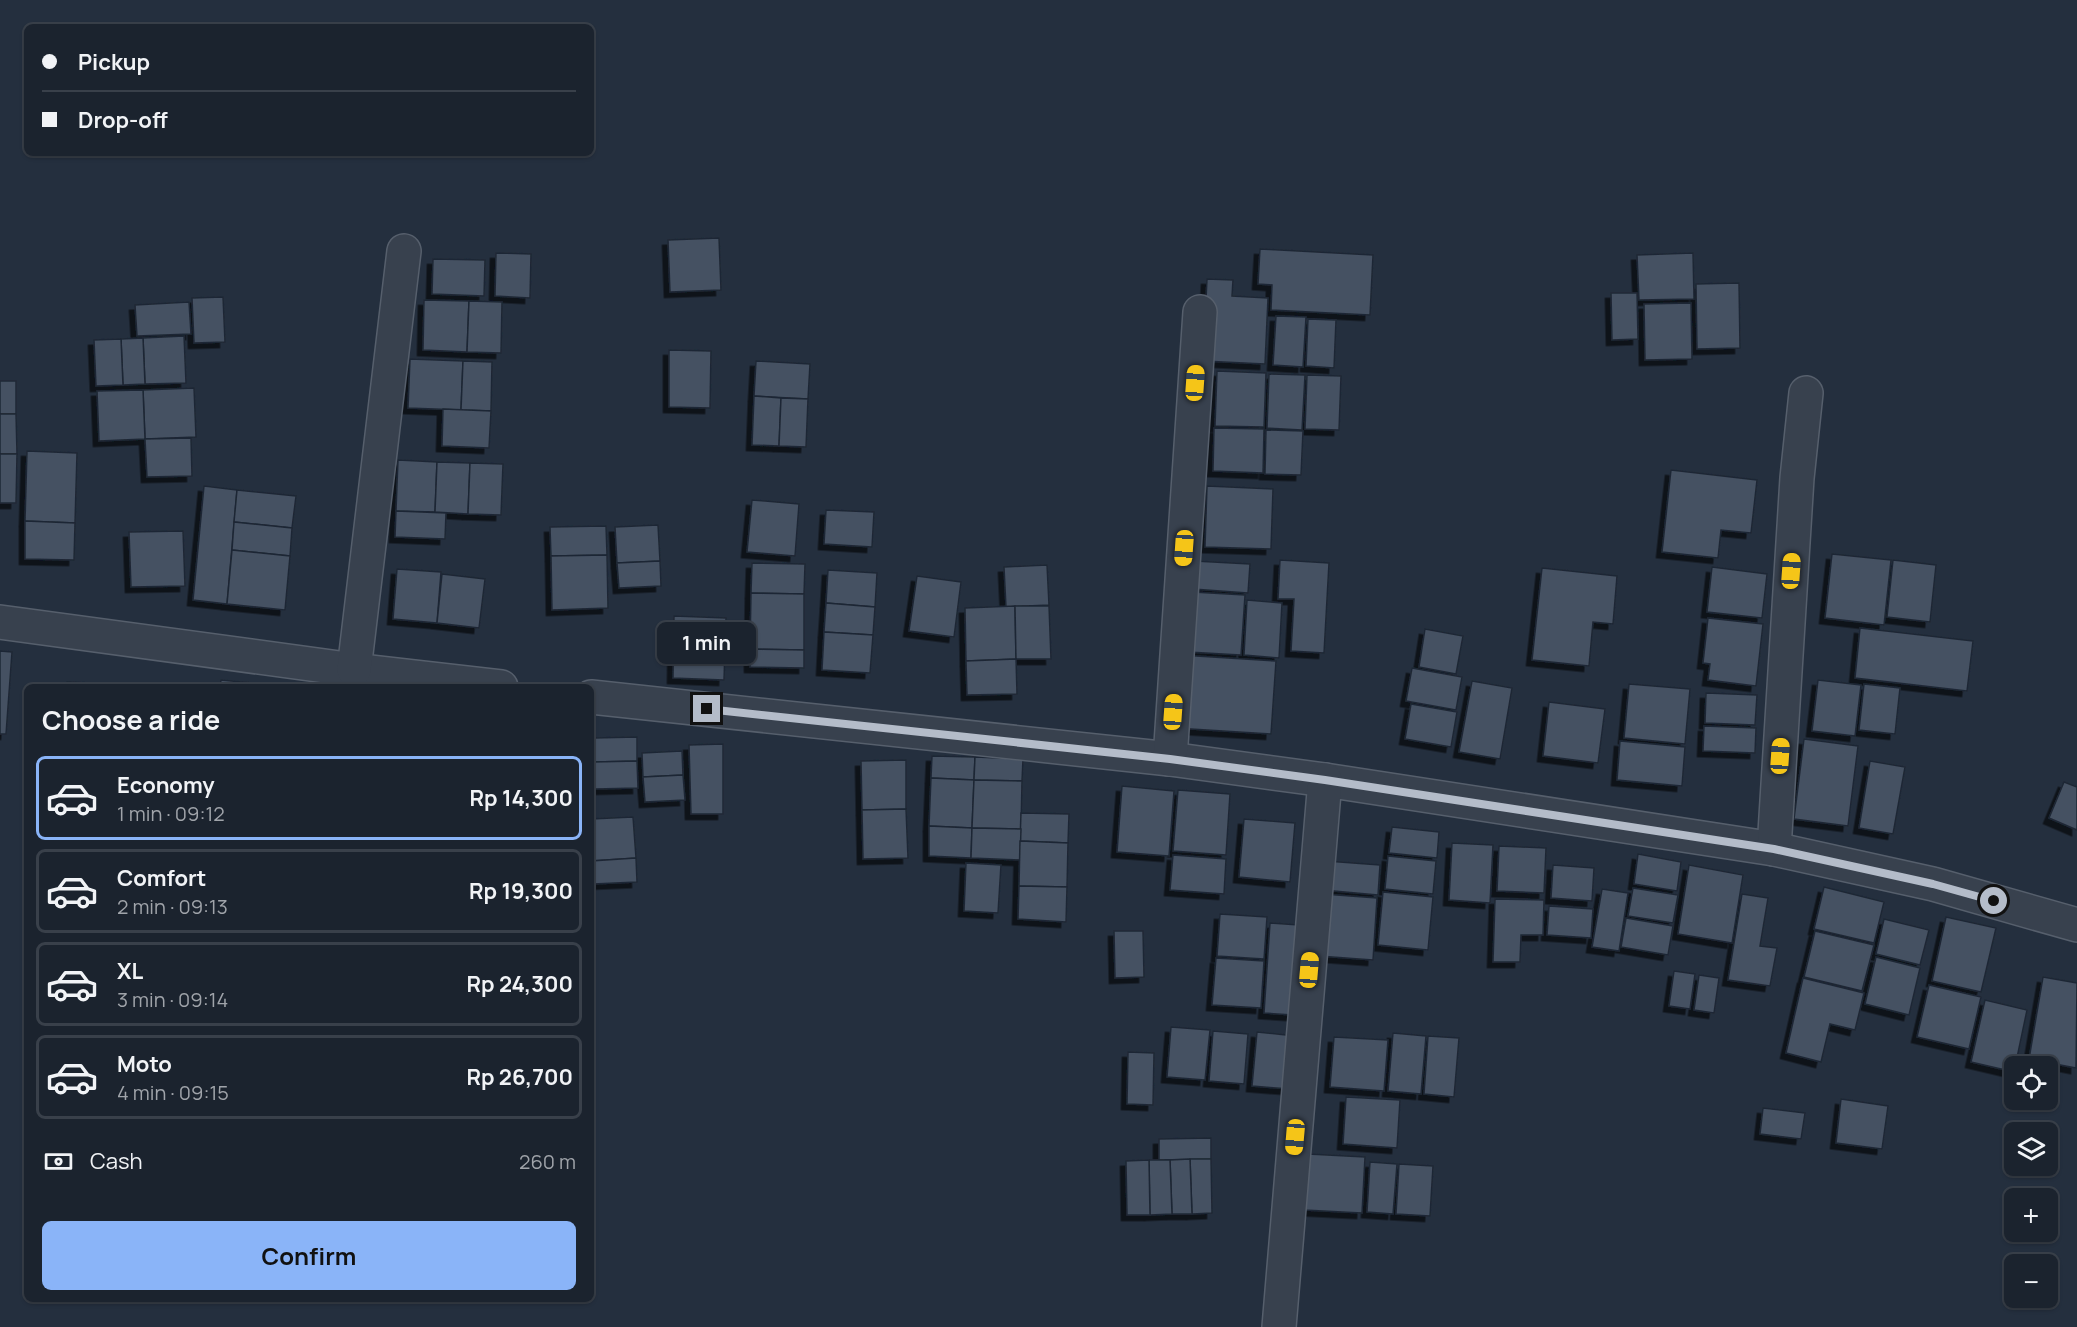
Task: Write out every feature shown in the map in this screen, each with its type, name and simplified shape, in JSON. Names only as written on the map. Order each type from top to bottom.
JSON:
[{"type":"street","points":[[354,670],[404,250]]},
{"type":"street","points":[[1170,759],[1200,312]]},
{"type":"street","points":[[1774,849],[1797,478],[1806,393]]},
{"type":"street","points":[[0,622],[442,684]]},
{"type":"street","points":[[594,697],[1170,759],[1325,780],[1774,849],[1933,884],[2077,925]]},
{"type":"street","points":[[1279,1327],[1325,780]]},
{"type":"building","points":[[719,238],[721,290],[670,292],[668,240]]},
{"type":"building","points":[[1260,249],[1373,255],[1370,315],[1271,310],[1272,285],[1258,284]]},
{"type":"building","points":[[496,253],[531,254],[530,298],[495,296]]},
{"type":"building","points":[[1693,253],[1694,299],[1639,300],[1637,255]]},
{"type":"building","points":[[433,259],[485,260],[484,296],[432,294]]},
{"type":"building","points":[[1207,279],[1233,280],[1232,296],[1268,298],[1265,364],[1203,361]]},
{"type":"building","points":[[1739,283],[1740,348],[1697,349],[1696,284]]},
{"type":"building","points":[[1611,293],[1637,293],[1638,339],[1612,340]]},
{"type":"building","points":[[223,297],[225,342],[194,343],[192,298]]},
{"type":"building","points":[[424,300],[469,301],[467,352],[423,350]]},
{"type":"building","points":[[469,301],[502,302],[501,353],[467,352]]},
{"type":"building","points":[[189,302],[191,334],[137,336],[135,305]]},
{"type":"building","points":[[1691,303],[1692,359],[1645,360],[1644,304]]},
{"type":"building","points":[[1276,316],[1306,317],[1303,367],[1273,365]]},
{"type":"building","points":[[1308,319],[1336,320],[1334,368],[1306,366]]},
{"type":"building","points":[[184,336],[186,383],[145,384],[143,338]]},
{"type":"building","points":[[143,338],[145,384],[123,385],[121,339]]},
{"type":"building","points":[[121,339],[123,385],[96,386],[94,340]]},
{"type":"building","points":[[669,350],[711,351],[710,408],[669,407]]},
{"type":"building","points":[[410,359],[463,361],[461,410],[408,408]]},
{"type":"building","points":[[463,361],[492,362],[491,411],[461,410]]},
{"type":"building","points":[[756,361],[810,364],[808,399],[754,396]]},
{"type":"building","points":[[1217,371],[1266,373],[1264,427],[1215,426]]},
{"type":"building","points":[[1269,374],[1305,375],[1302,430],[1267,428]]},
{"type":"building","points":[[1307,375],[1341,376],[1339,430],[1305,429]]},
{"type":"building","points":[[0,381],[16,381],[16,414],[0,414]]},
{"type":"building","points":[[194,388],[196,437],[145,439],[143,390]]},
{"type":"building","points":[[143,390],[145,439],[99,441],[97,391]]},
{"type":"building","points":[[754,396],[781,398],[779,446],[752,445]]},
{"type":"building","points":[[781,398],[808,399],[806,447],[779,446]]},
{"type":"building","points":[[443,409],[491,411],[489,448],[442,446]]},
{"type":"building","points":[[0,414],[16,414],[17,454],[0,454]]},
{"type":"building","points":[[1214,428],[1264,429],[1263,473],[1213,471]]},
{"type":"building","points":[[1266,430],[1303,431],[1301,475],[1265,474]]},
{"type":"building","points":[[191,438],[192,476],[147,477],[145,439]]},
{"type":"building","points":[[27,451],[77,453],[75,523],[25,521]]},
{"type":"building","points":[[0,454],[17,454],[16,503],[0,503]]},
{"type":"building","points":[[398,460],[437,462],[435,512],[396,511]]},
{"type":"building","points":[[437,462],[470,463],[468,514],[435,512]]},
{"type":"building","points":[[470,463],[503,464],[501,515],[468,514]]},
{"type":"building","points":[[1671,470],[1757,480],[1751,533],[1721,530],[1718,558],[1662,552]]},
{"type":"building","points":[[204,486],[237,490],[227,604],[193,600]]},
{"type":"building","points":[[1207,486],[1273,489],[1271,549],[1205,547]]},
{"type":"building","points":[[237,490],[296,496],[292,528],[234,522]]},
{"type":"building","points":[[752,500],[799,504],[795,556],[747,552]]},
{"type":"building","points":[[826,510],[874,512],[872,547],[824,544]]},
{"type":"building","points":[[396,511],[446,513],[445,539],[395,537]]},
{"type":"building","points":[[25,521],[75,523],[74,560],[25,559]]},
{"type":"building","points":[[234,522],[292,528],[290,556],[232,550]]},
{"type":"building","points":[[658,525],[660,561],[617,563],[615,527]]},
{"type":"building","points":[[606,526],[607,555],[551,556],[550,527]]},
{"type":"building","points":[[183,531],[185,586],[131,587],[129,532]]},
{"type":"building","points":[[232,550],[290,556],[285,610],[227,604]]},
{"type":"building","points":[[1832,554],[1891,560],[1884,625],[1825,618]]},
{"type":"building","points":[[607,555],[608,608],[552,610],[551,556]]},
{"type":"building","points":[[1280,560],[1329,563],[1324,653],[1291,651],[1294,599],[1278,599]]},
{"type":"building","points":[[1893,560],[1936,565],[1930,622],[1887,617]]},
{"type":"building","points":[[660,561],[661,586],[619,588],[617,563]]},
{"type":"building","points":[[1194,561],[1250,564],[1248,593],[1193,589]]},
{"type":"building","points":[[752,563],[805,564],[804,594],[751,593]]},
{"type":"building","points":[[1047,565],[1049,605],[1006,607],[1004,567]]},
{"type":"building","points":[[1712,567],[1767,574],[1762,618],[1707,612]]},
{"type":"building","points":[[1542,568],[1617,576],[1613,624],[1593,622],[1589,666],[1532,660]]},
{"type":"building","points":[[397,569],[441,572],[437,623],[393,619]]},
{"type":"building","points":[[828,570],[877,573],[875,607],[826,603]]},
{"type":"building","points":[[442,574],[485,579],[479,628],[437,623]]},
{"type":"building","points":[[917,576],[961,582],[954,637],[909,631]]},
{"type":"building","points":[[1192,592],[1245,595],[1241,655],[1188,652]]},
{"type":"building","points":[[751,593],[804,594],[804,650],[750,649]]},
{"type":"building","points":[[1247,600],[1282,603],[1279,658],[1244,655]]},
{"type":"building","points":[[826,603],[875,607],[873,635],[824,632]]},
{"type":"building","points":[[1015,606],[1016,659],[966,661],[965,608]]},
{"type":"building","points":[[1015,606],[1049,606],[1051,659],[1016,659]]},
{"type":"building","points":[[674,616],[726,618],[724,680],[673,678]]},
{"type":"building","points":[[1708,618],[1763,624],[1756,686],[1708,680],[1710,664],[1703,663]]},
{"type":"building","points":[[1860,628],[1973,641],[1967,691],[1855,678]]},
{"type":"building","points":[[1425,629],[1463,636],[1456,674],[1419,667]]},
{"type":"building","points":[[824,632],[873,635],[870,673],[822,670]]},
{"type":"building","points":[[750,649],[804,650],[804,668],[750,667]]},
{"type":"building","points":[[0,651],[12,652],[6,734],[0,734]]},
{"type":"building","points":[[1180,655],[1276,661],[1271,734],[1175,728]]},
{"type":"building","points":[[1016,659],[1017,694],[967,695],[966,661]]},
{"type":"building","points":[[1412,668],[1462,677],[1456,710],[1406,701]]},
{"type":"building","points":[[221,680],[251,683],[251,684],[220,684]]},
{"type":"building","points":[[1818,680],[1861,685],[1855,736],[1812,731]]},
{"type":"building","points":[[1472,681],[1512,688],[1500,759],[1459,752]]},
{"type":"building","points":[[67,682],[116,684],[67,684]]},
{"type":"building","points":[[1629,684],[1690,689],[1685,744],[1624,738]]},
{"type":"building","points":[[1864,684],[1900,688],[1895,734],[1859,730]]},
{"type":"building","points":[[1706,693],[1757,695],[1755,725],[1705,723]]},
{"type":"building","points":[[1549,702],[1605,709],[1598,763],[1543,756]]},
{"type":"building","points":[[1411,704],[1457,712],[1451,747],[1405,739]]},
{"type":"building","points":[[1704,726],[1756,728],[1755,753],[1703,751]]},
{"type":"building","points":[[637,737],[637,761],[594,762],[594,738]]},
{"type":"building","points":[[1804,739],[1858,746],[1848,826],[1794,819]]},
{"type":"building","points":[[1620,741],[1685,747],[1682,786],[1617,780]]},
{"type":"building","points":[[723,744],[723,814],[691,814],[689,745]]},
{"type":"building","points":[[682,751],[683,775],[643,777],[642,753]]},
{"type":"building","points":[[932,756],[975,757],[974,780],[931,778]]},
{"type":"building","points":[[975,757],[1023,759],[1022,781],[974,780]]},
{"type":"building","points":[[906,760],[906,809],[862,810],[861,761]]},
{"type":"building","points":[[637,761],[638,788],[595,789],[594,762]]},
{"type":"building","points":[[1870,761],[1905,767],[1893,834],[1859,828]]},
{"type":"building","points":[[683,775],[685,800],[645,802],[643,777]]},
{"type":"building","points":[[931,778],[974,780],[972,828],[929,826]]},
{"type":"building","points":[[974,780],[1022,781],[1021,829],[972,828]]},
{"type":"building","points":[[2064,782],[2077,787],[2077,830],[2049,818]]},
{"type":"building","points":[[1122,786],[1174,791],[1169,856],[1117,852]]},
{"type":"building","points":[[1178,790],[1230,794],[1226,855],[1173,851]]},
{"type":"building","points":[[906,809],[908,858],[863,859],[862,810]]},
{"type":"building","points":[[1021,813],[1069,814],[1068,843],[1020,841]]},
{"type":"building","points":[[633,817],[636,858],[594,861],[594,819]]},
{"type":"building","points":[[1244,819],[1295,823],[1290,882],[1239,877]]},
{"type":"building","points":[[929,826],[972,828],[971,858],[929,856]]},
{"type":"building","points":[[1392,827],[1439,832],[1437,858],[1389,853]]},
{"type":"building","points":[[972,828],[1021,829],[1020,860],[971,858]]},
{"type":"building","points":[[1020,841],[1068,843],[1067,887],[1019,886]]},
{"type":"building","points":[[1452,843],[1493,845],[1490,903],[1449,900]]},
{"type":"building","points":[[1499,846],[1546,848],[1544,893],[1497,891]]},
{"type":"building","points":[[1638,854],[1681,862],[1677,891],[1634,884]]},
{"type":"building","points":[[1173,855],[1226,859],[1224,894],[1170,890]]},
{"type":"building","points":[[1388,856],[1436,861],[1433,894],[1385,889]]},
{"type":"building","points":[[636,858],[637,882],[594,884],[594,861]]},
{"type":"building","points":[[1326,861],[1380,865],[1378,895],[1323,890]]},
{"type":"building","points":[[966,863],[1001,865],[998,913],[964,911]]},
{"type":"building","points":[[1553,865],[1594,868],[1592,901],[1551,898]]},
{"type":"building","points":[[1689,865],[1743,875],[1732,943],[1678,934]]},
{"type":"building","points":[[1019,886],[1067,887],[1066,922],[1018,919]]},
{"type":"building","points":[[1824,887],[1884,902],[1874,943],[1814,929]]},
{"type":"building","points":[[1633,888],[1678,895],[1673,923],[1628,916]]},
{"type":"building","points":[[1602,889],[1628,893],[1619,951],[1592,947]]},
{"type":"building","points":[[1383,892],[1433,897],[1428,950],[1378,945]]},
{"type":"building","points":[[1323,894],[1377,898],[1373,960],[1319,956]]},
{"type":"building","points":[[1742,894],[1768,898],[1760,946],[1777,948],[1770,986],[1728,980]]},
{"type":"building","points":[[1495,899],[1544,900],[1543,935],[1521,935],[1520,962],[1493,962]]},
{"type":"building","points":[[1549,906],[1593,909],[1591,938],[1547,935]]},
{"type":"building","points":[[1220,914],[1267,917],[1264,959],[1217,956]]},
{"type":"building","points":[[1946,917],[1996,928],[1981,992],[1932,981]]},
{"type":"building","points":[[1626,918],[1673,926],[1668,955],[1621,947]]},
{"type":"building","points":[[1884,919],[1929,930],[1920,965],[1876,954]]},
{"type":"building","points":[[1270,923],[1299,925],[1293,1015],[1264,1013]]},
{"type":"building","points":[[1114,931],[1143,931],[1144,977],[1115,978]]},
{"type":"building","points":[[1815,931],[1874,945],[1862,991],[1804,977]]},
{"type":"building","points":[[1876,957],[1920,968],[1909,1015],[1865,1004]]},
{"type":"building","points":[[1216,958],[1264,961],[1261,1008],[1212,1005]]},
{"type":"building","points":[[1674,971],[1695,974],[1690,1009],[1669,1006]]},
{"type":"building","points":[[1699,975],[1719,978],[1714,1013],[1694,1010]]},
{"type":"building","points":[[2043,977],[2077,983],[2076,1068],[2058,1065],[2058,1056],[2030,1056]]},
{"type":"building","points":[[1803,978],[1864,993],[1855,1030],[1830,1024],[1821,1062],[1786,1053]]},
{"type":"building","points":[[1929,985],[1981,997],[1969,1049],[1917,1037]]},
{"type":"building","points":[[1985,1000],[2027,1010],[2017,1056],[2004,1056],[2004,1070],[1971,1062]]},
{"type":"building","points":[[1171,1027],[1210,1030],[1205,1080],[1167,1077]]},
{"type":"building","points":[[1213,1031],[1248,1034],[1244,1084],[1209,1081]]},
{"type":"building","points":[[1257,1032],[1295,1036],[1290,1089],[1252,1086]]},
{"type":"building","points":[[1393,1033],[1426,1036],[1421,1094],[1388,1091]]},
{"type":"building","points":[[1428,1036],[1459,1038],[1454,1097],[1424,1094]]},
{"type":"building","points":[[1334,1037],[1388,1040],[1384,1091],[1330,1087]]},
{"type":"building","points":[[1128,1052],[1154,1053],[1153,1105],[1127,1104]]},
{"type":"building","points":[[1346,1097],[1400,1100],[1397,1148],[1343,1144]]},
{"type":"building","points":[[1841,1099],[1888,1106],[1882,1149],[1836,1143]]},
{"type":"building","points":[[1763,1108],[1805,1113],[1801,1139],[1760,1134]]},
{"type":"building","points":[[1211,1138],[1211,1159],[1159,1160],[1159,1139]]},
{"type":"building","points":[[1308,1154],[1365,1157],[1362,1213],[1304,1210]]},
{"type":"building","points":[[1190,1159],[1211,1159],[1212,1213],[1192,1214]]},
{"type":"building","points":[[1190,1159],[1192,1214],[1172,1214],[1170,1160]]},
{"type":"building","points":[[1149,1160],[1170,1160],[1172,1214],[1150,1215]]},
{"type":"building","points":[[1149,1160],[1150,1215],[1127,1215],[1126,1161]]},
{"type":"building","points":[[1370,1162],[1397,1164],[1393,1214],[1367,1212]]},
{"type":"building","points":[[1399,1164],[1433,1166],[1430,1216],[1396,1214]]},
{"type":"route","points":[[707,709],[1170,759],[1325,780],[1774,849],[1933,884],[1994,901]]}]
